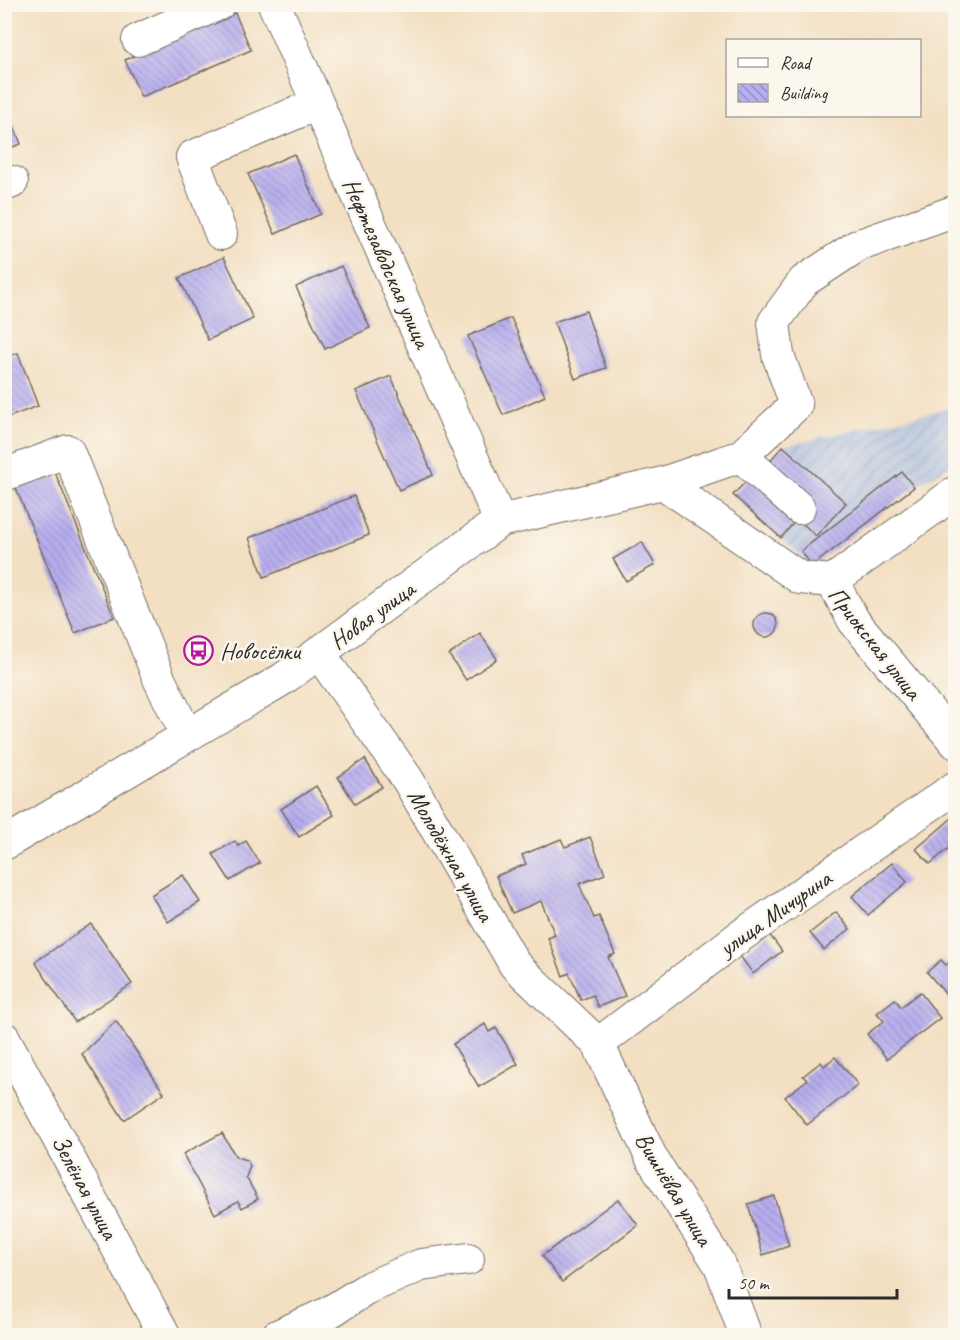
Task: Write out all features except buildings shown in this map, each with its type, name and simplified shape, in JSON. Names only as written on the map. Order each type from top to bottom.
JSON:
[{"type":"street","points":[[138,40],[219,4]]},
{"type":"street","name":"Нефтезаводская улица","points":[[274,4],[500,521]]},
{"type":"street","points":[[221,234],[192,157],[317,104]]},
{"type":"street","points":[[799,508],[741,456],[796,405],[778,356],[774,322],[804,281],[857,246],[956,211]]},
{"type":"street","points":[[4,475],[68,452],[160,681],[187,735]]},
{"type":"street","name":"Новая улица","points":[[4,844],[283,679],[500,521],[663,483],[741,456]]},
{"type":"street","name":"Приокская улица","points":[[663,483],[800,578],[832,581],[854,621],[956,743]]},
{"type":"street","points":[[832,581],[956,492]]},
{"type":"street","name":"Молодёжная улица","points":[[319,653],[408,780],[515,965],[598,1044]]},
{"type":"street","name":"улица Мичурина","points":[[598,1044],[739,937],[956,788]]},
{"type":"street","name":"Зелёная улица","points":[[4,1038],[165,1335]]},
{"type":"street","name":"Вишнёвая улица","points":[[598,1044],[652,1159],[720,1265],[746,1335]]},
{"type":"street","points":[[278,1335],[328,1313],[370,1287],[421,1265],[468,1259]]},
{"type":"shaded area","points":[[955,407],[955,463],[914,487],[812,566],[733,495],[783,446]]},
{"type":"place","name":"Новосёлки","points":[[199,651]]}]
